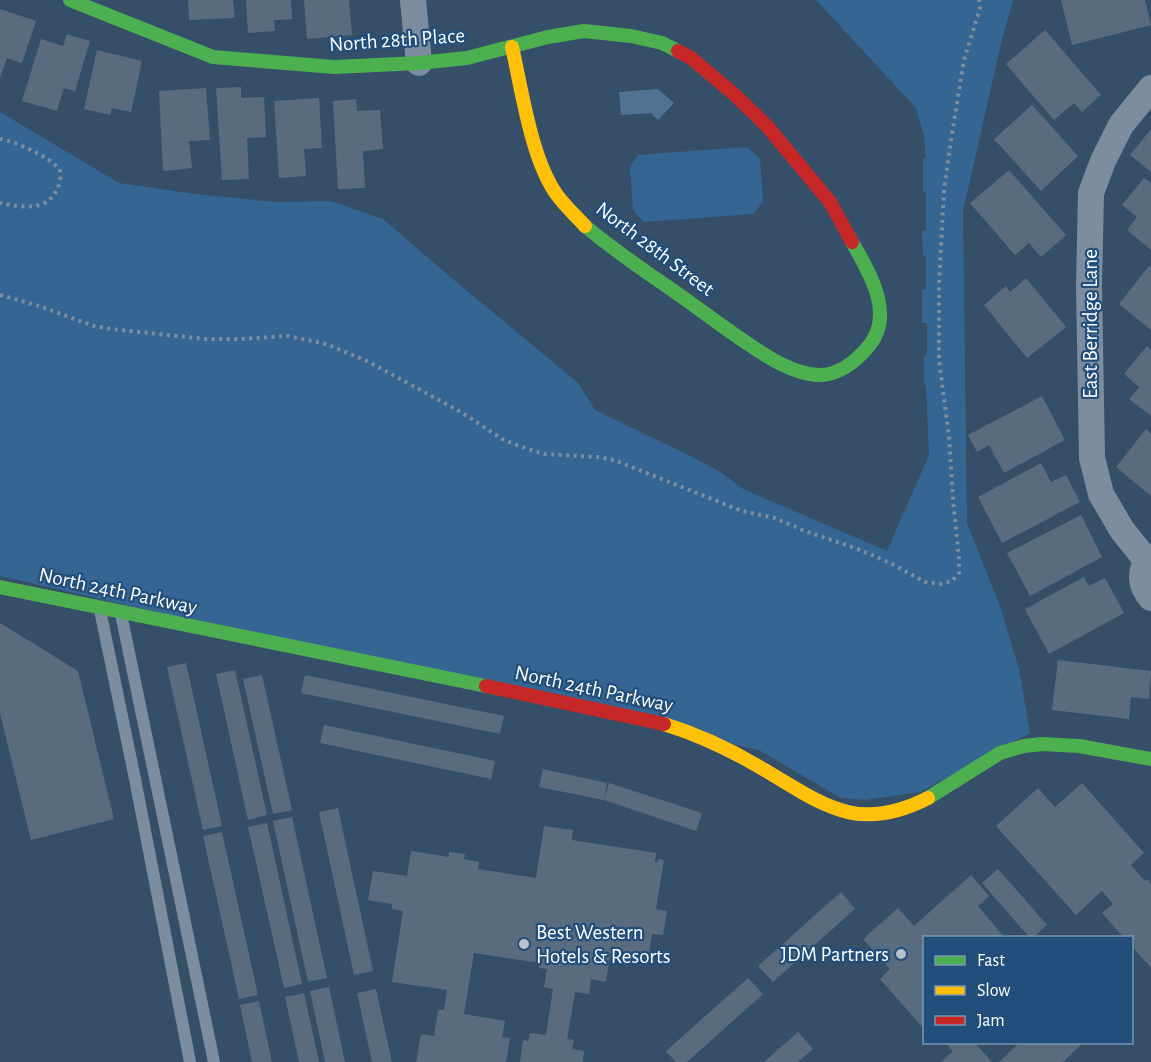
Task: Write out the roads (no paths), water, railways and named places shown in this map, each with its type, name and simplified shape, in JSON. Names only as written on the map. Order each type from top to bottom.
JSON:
[{"type":"street","name":"North 28th Place","points":[[70,0],[213,57],[334,67],[467,58],[548,37],[585,31],[631,36],[662,43],[691,57],[715,76],[759,118],[830,202],[861,256],[877,290],[880,320],[873,341],[858,358],[839,370]]},
{"type":"street","points":[[413,0],[419,63]]},
{"type":"street","name":"North 28th Street","points":[[512,47],[535,145],[546,176],[557,195],[586,226],[711,318],[781,364],[802,372],[822,375],[839,370]]},
{"type":"street","name":"East Berridge Lane","points":[[1151,88],[1121,125],[1103,161],[1091,193],[1089,286],[1092,458],[1101,494],[1122,530],[1149,559],[1143,568],[1143,584],[1151,598]]},
{"type":"street","name":"North 24th Parkway","points":[[0,587],[655,721],[696,734],[754,763],[810,798],[837,809],[863,815],[898,812],[917,805],[1006,750],[1035,745],[1071,745],[1151,759]]},
{"type":"lane","points":[[100,609],[190,1062]]},
{"type":"lane","points":[[121,613],[214,1062]]},
{"type":"place","name":"Best Western Hotels & Resorts","points":[[524,944]]},
{"type":"place","name":"JDM Partners","points":[[901,954]]}]
